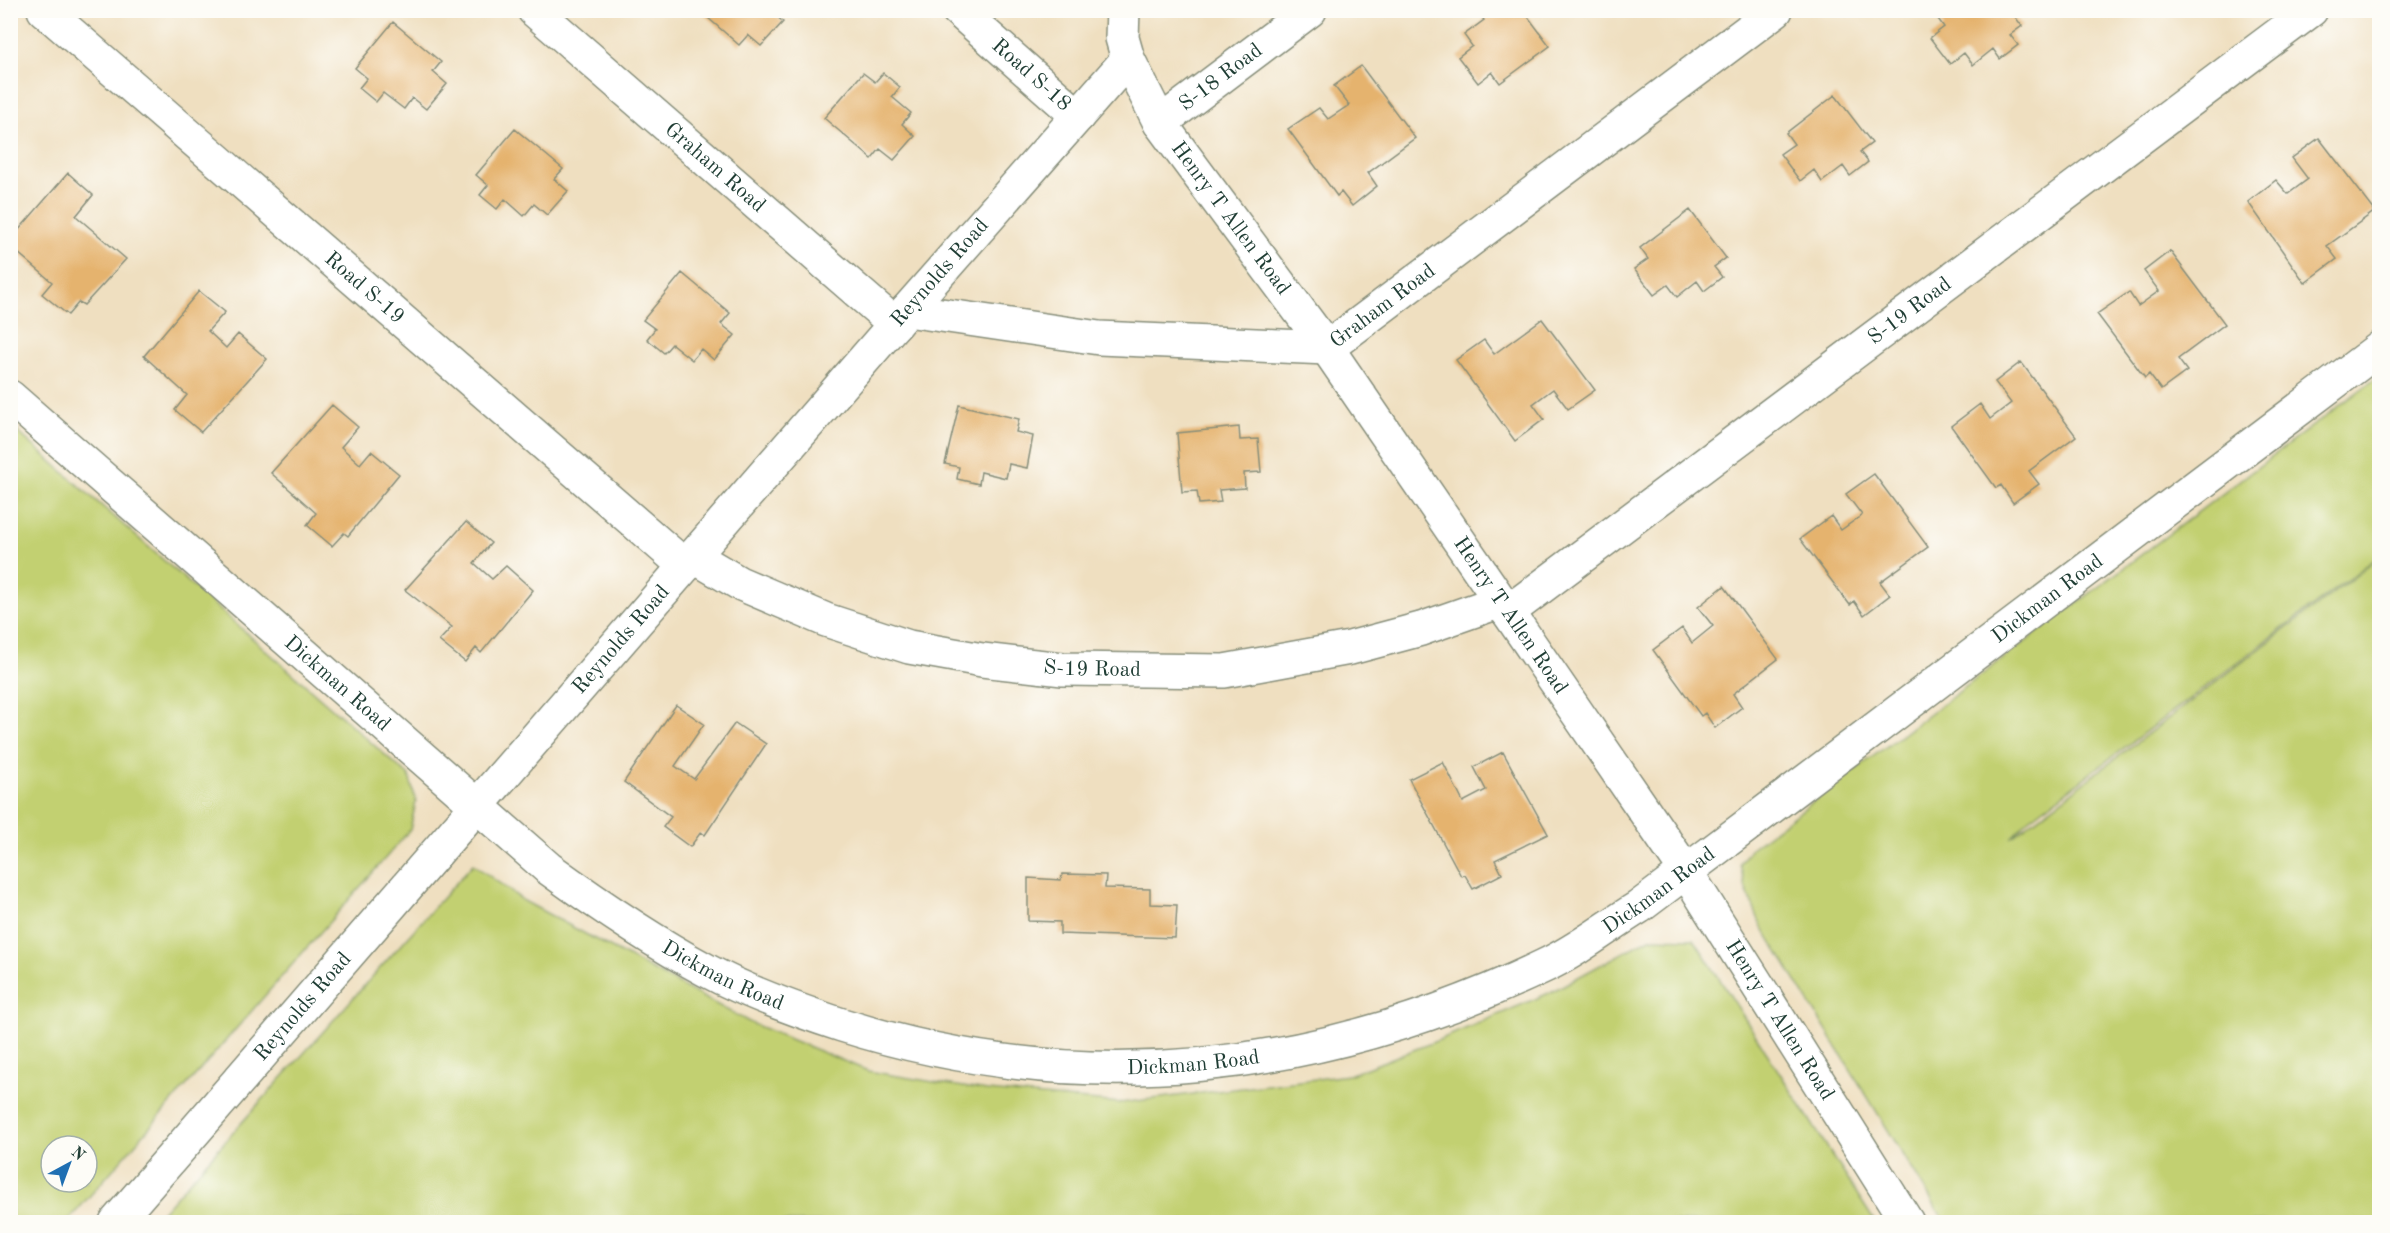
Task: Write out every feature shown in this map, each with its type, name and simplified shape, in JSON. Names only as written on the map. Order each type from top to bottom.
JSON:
[{"type":"street","name":"Road S-19","points":[[44,10],[689,561]]},
{"type":"street","name":"Graham Road","points":[[534,10],[902,317],[1099,338],[1328,348],[1776,10]]},
{"type":"street","name":"Road S-18","points":[[958,10],[1078,116]]},
{"type":"street","name":"Henry T Allen Road","points":[[1123,10],[1122,38],[1128,59],[1160,123],[1328,348],[1685,870],[1907,1222]]},
{"type":"street","name":"S-18 Road","points":[[1160,123],[1310,10]]},
{"type":"street","name":"S-19 Road","points":[[689,561],[826,620],[909,647],[981,660],[1063,669],[1224,671],[1350,648],[1505,606],[2311,10]]},
{"type":"street","name":"Reynolds Road","points":[[116,1222],[1128,59]]},
{"type":"street","name":"Dickman Road","points":[[10,397],[548,868],[625,924],[708,971],[796,1010],[886,1039],[980,1059],[1075,1068],[1170,1068],[1268,1057],[1364,1036],[1458,1005],[1548,965],[1639,907],[2379,348]]},
{"type":"green space","points":[[2379,376],[2379,556],[2027,821],[2011,838],[2379,558],[2379,1222],[1945,1222],[1761,925],[1744,884],[1740,864],[1750,849]]},
{"type":"green space","points":[[11,426],[409,776],[416,801],[410,830],[99,1185],[99,1134],[39,1134],[39,1194],[92,1194],[67,1222],[11,1222]]},
{"type":"green space","points":[[473,864],[524,901],[751,1023],[868,1071],[987,1091],[1120,1103],[1349,1075],[1549,993],[1650,938],[1694,939],[1875,1222],[153,1222]]},
{"type":"building","points":[[699,10],[770,10],[783,22],[761,46],[748,35],[739,45]]},
{"type":"building","points":[[1477,10],[1523,10],[1550,46],[1500,83],[1492,72],[1478,83],[1458,57],[1472,46],[1464,35],[1484,20]]},
{"type":"building","points":[[1943,10],[2010,10],[2022,26],[2010,35],[2018,45],[2000,59],[1993,49],[1973,65],[1964,53],[1950,64],[1930,38],[1944,27],[1936,16]]},
{"type":"building","points":[[393,22],[441,62],[433,72],[447,84],[426,109],[412,98],[404,109],[383,93],[376,102],[359,88],[367,78],[355,68]]},
{"type":"building","points":[[1361,66],[1415,138],[1368,173],[1377,186],[1352,206],[1341,192],[1337,196],[1288,129],[1319,108],[1328,119],[1349,105],[1334,86]]},
{"type":"building","points":[[863,73],[875,82],[883,73],[900,87],[892,97],[911,113],[902,124],[915,136],[894,160],[880,149],[872,159],[824,118]]},
{"type":"building","points":[[1835,95],[1872,143],[1860,152],[1868,162],[1850,176],[1843,166],[1822,182],[1814,170],[1800,181],[1780,154],[1794,144],[1786,133]]},
{"type":"building","points":[[515,129],[563,169],[554,179],[568,191],[547,215],[534,204],[524,216],[505,199],[497,209],[480,195],[488,185],[476,175]]},
{"type":"building","points":[[2319,138],[2375,211],[2327,246],[2337,259],[2305,283],[2248,202],[2276,180],[2288,194],[2308,179],[2292,158]]},
{"type":"building","points":[[68,173],[93,195],[76,216],[126,259],[84,305],[79,302],[68,315],[42,294],[52,282],[10,246],[10,240]]},
{"type":"building","points":[[1690,210],[1726,258],[1714,267],[1722,277],[1704,291],[1697,281],[1677,297],[1668,285],[1654,295],[1634,269],[1648,259],[1640,248]]},
{"type":"building","points":[[2170,251],[2225,324],[2178,359],[2187,371],[2161,390],[2149,374],[2145,378],[2097,314],[2129,292],[2138,306],[2159,291],[2144,271]]},
{"type":"building","points":[[682,273],[730,313],[721,324],[735,335],[714,360],[701,349],[692,360],[672,344],[664,353],[647,339],[655,329],[643,320]]},
{"type":"building","points":[[199,291],[225,312],[208,331],[226,348],[238,334],[267,359],[201,432],[175,410],[187,395],[144,356]]},
{"type":"building","points":[[1542,319],[1595,390],[1568,409],[1553,389],[1533,404],[1544,419],[1515,441],[1456,360],[1484,340],[1494,354]]},
{"type":"building","points":[[2021,362],[2076,436],[2029,471],[2039,484],[2013,503],[2001,485],[1996,488],[1951,426],[1980,404],[1990,419],[2011,403],[1995,382]]},
{"type":"building","points":[[332,405],[358,427],[341,447],[360,464],[371,451],[399,474],[348,536],[344,533],[332,546],[307,525],[316,513],[271,473]]},
{"type":"building","points":[[959,405],[1019,419],[1016,432],[1033,436],[1027,468],[1009,464],[1006,478],[981,472],[979,484],[957,479],[959,467],[945,464]]},
{"type":"building","points":[[1239,427],[1240,440],[1258,439],[1261,472],[1244,473],[1245,488],[1219,490],[1221,502],[1199,504],[1197,491],[1182,492],[1177,433]]},
{"type":"building","points":[[1874,474],[1928,547],[1880,582],[1890,595],[1864,615],[1854,601],[1850,605],[1800,539],[1831,516],[1841,530],[1862,515],[1846,494]]},
{"type":"building","points":[[466,522],[491,543],[474,563],[492,579],[506,566],[533,590],[481,653],[476,648],[465,662],[439,641],[452,627],[405,590]]},
{"type":"building","points":[[1724,586],[1778,659],[1733,694],[1742,707],[1715,728],[1705,713],[1701,716],[1653,650],[1682,628],[1692,643],[1713,626],[1698,607]]},
{"type":"building","points":[[676,705],[704,724],[675,766],[694,779],[735,723],[766,744],[705,835],[701,832],[690,847],[663,827],[671,817],[624,782]]},
{"type":"building","points":[[1503,752],[1548,834],[1495,860],[1502,874],[1473,889],[1465,875],[1461,876],[1409,779],[1443,762],[1463,802],[1486,790],[1474,767]]},
{"type":"building","points":[[1062,874],[1106,875],[1105,888],[1150,889],[1150,904],[1177,905],[1175,938],[1060,934],[1060,922],[1028,921],[1028,878],[1061,880]]}]
